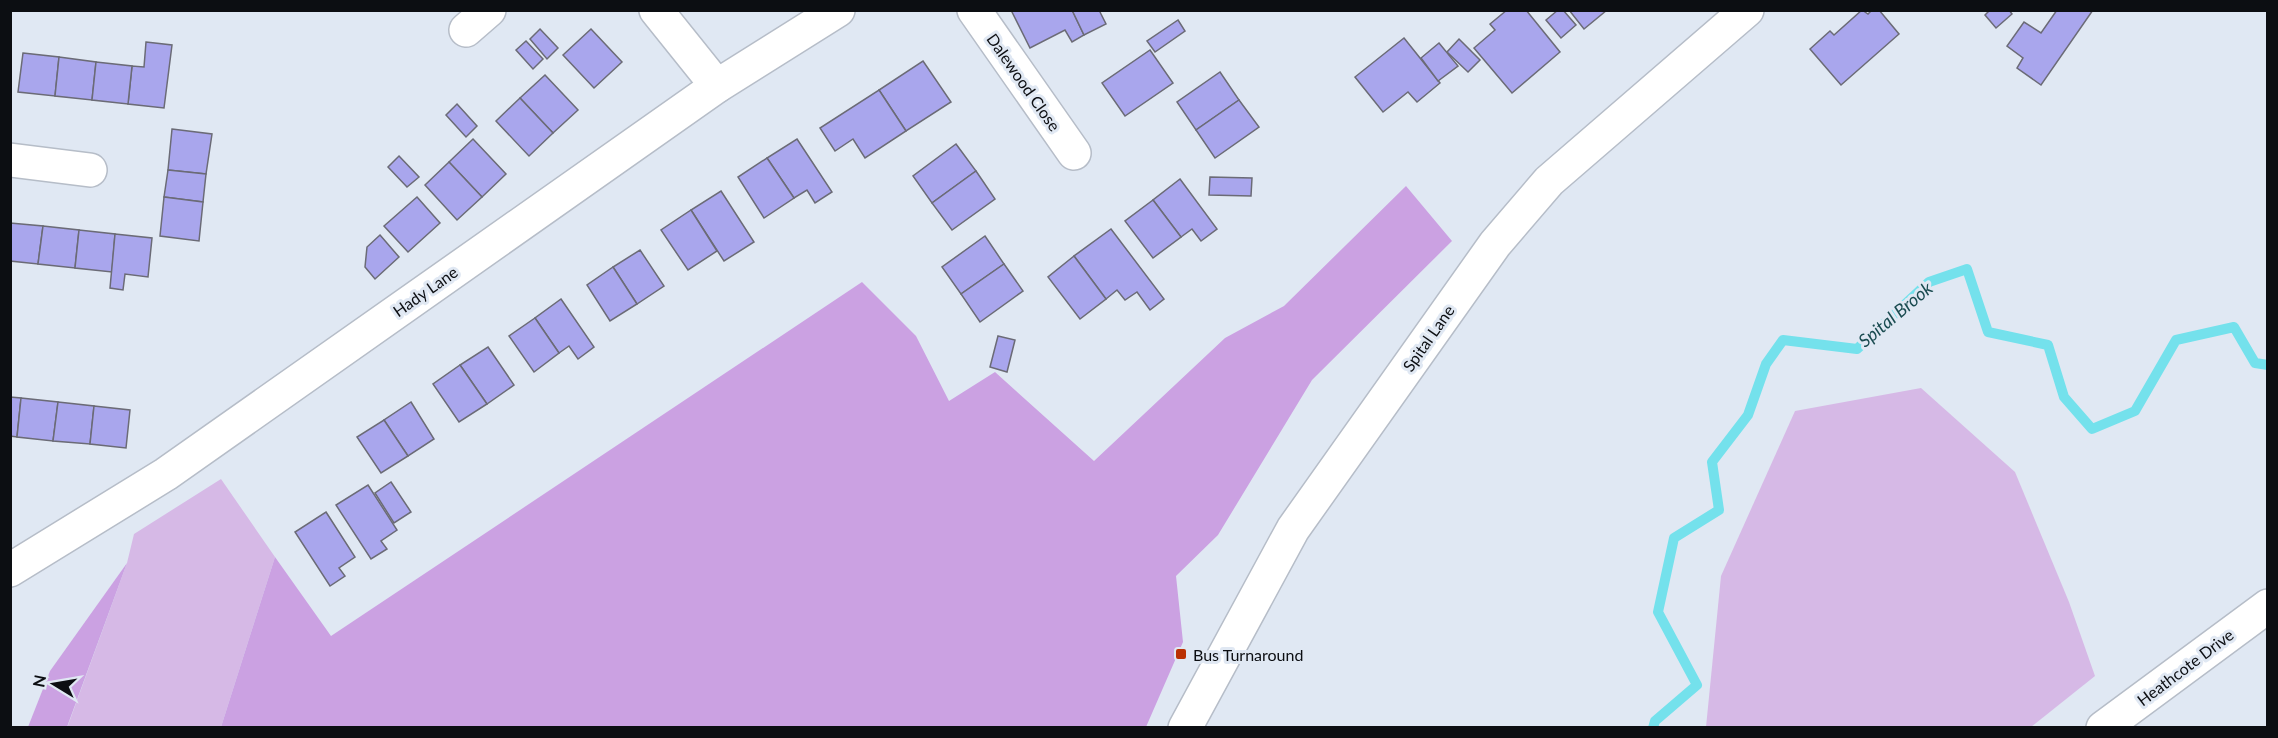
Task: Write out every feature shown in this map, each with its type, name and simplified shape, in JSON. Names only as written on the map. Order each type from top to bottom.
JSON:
[{"type":"street","points":[[656,10],[717,86]]},
{"type":"street","name":"Hady Lane","points":[[10,570],[166,474],[717,86],[838,10]]},
{"type":"street","name":"Dalewood Close","points":[[974,10],[1074,153]]},
{"type":"street","name":"Spital Lane","points":[[1185,728],[1293,529],[1495,244],[1549,181],[1747,10]]},
{"type":"street","points":[[10,160],[90,170]]},
{"type":"street","name":"Heathcote Drive","points":[[2103,728],[2268,606]]},
{"type":"shaded area","points":[[1406,186],[1452,241],[1312,380],[1218,535],[1176,576],[1183,642],[1146,727],[221,727],[275,557],[331,636],[862,282],[916,336],[949,401],[995,372],[1094,461],[1225,338],[1284,306]]},
{"type":"shaded area","points":[[1921,388],[2015,472],[2069,602],[2095,676],[2031,727],[1706,727],[1721,576],[1795,411]]},
{"type":"shaded area","points":[[221,479],[275,557],[221,727],[67,728],[127,563],[134,534]]},
{"type":"shaded area","points":[[127,563],[67,727],[28,727],[50,671]]},
{"type":"building","points":[[1011,10],[1072,10],[1084,35],[1072,42],[1065,30],[1030,48]]},
{"type":"building","points":[[1072,10],[1103,10],[1100,12],[1106,24],[1084,35]]},
{"type":"building","points":[[1507,10],[1526,10],[1560,52],[1512,93],[1474,48],[1495,30],[1490,24]]},
{"type":"building","points":[[1558,10],[1563,10],[1576,25],[1561,38],[1546,20]]},
{"type":"building","points":[[1569,10],[1607,10],[1584,29]]},
{"type":"building","points":[[1862,10],[1868,14],[1872,10],[1879,10],[1899,34],[1841,85],[1810,49],[1830,31],[1834,35]]},
{"type":"building","points":[[1990,10],[2009,10],[2012,14],[1996,28],[1985,15]]},
{"type":"building","points":[[2057,10],[2093,10],[2041,85],[2017,68],[2023,58],[2007,46],[2024,22],[2041,33]]},
{"type":"building","points":[[1178,20],[1185,31],[1155,52],[1147,41]]},
{"type":"building","points":[[540,29],[558,48],[547,59],[530,39]]},
{"type":"building","points":[[591,29],[622,62],[594,88],[563,55]]},
{"type":"building","points":[[1404,38],[1440,83],[1417,102],[1408,92],[1383,112],[1355,77]]},
{"type":"building","points":[[1459,39],[1480,60],[1468,72],[1447,52]]},
{"type":"building","points":[[526,41],[543,59],[533,69],[516,50]]},
{"type":"building","points":[[146,42],[172,45],[164,108],[128,104],[132,66],[144,67]]},
{"type":"building","points":[[1439,43],[1458,66],[1438,81],[1421,58]]},
{"type":"building","points":[[1150,50],[1173,83],[1125,116],[1102,83]]},
{"type":"building","points":[[23,53],[59,57],[55,96],[18,92]]},
{"type":"building","points":[[59,57],[96,62],[92,100],[55,96]]},
{"type":"building","points":[[923,61],[951,102],[906,131],[879,90]]},
{"type":"building","points":[[96,62],[132,66],[128,104],[92,100]]},
{"type":"building","points":[[1220,72],[1239,100],[1196,130],[1177,102]]},
{"type":"building","points":[[545,75],[578,110],[553,133],[520,98]]},
{"type":"building","points":[[879,90],[906,131],[865,158],[853,139],[835,151],[820,128]]},
{"type":"building","points":[[520,98],[553,133],[529,156],[496,121]]},
{"type":"building","points":[[1239,100],[1259,127],[1215,158],[1196,130]]},
{"type":"building","points":[[457,104],[477,126],[466,137],[446,115]]},
{"type":"building","points":[[172,129],[212,134],[206,174],[168,170]]},
{"type":"building","points":[[473,139],[506,174],[482,197],[449,162]]},
{"type":"building","points":[[797,139],[832,192],[815,203],[807,190],[794,198],[767,158]]},
{"type":"building","points":[[956,144],[976,171],[932,203],[913,176]]},
{"type":"building","points":[[399,156],[419,177],[407,187],[388,167]]},
{"type":"building","points":[[767,158],[794,198],[764,218],[738,177]]},
{"type":"building","points":[[449,162],[482,197],[457,220],[425,185]]},
{"type":"building","points":[[168,170],[206,174],[203,202],[164,197]]},
{"type":"building","points":[[976,171],[995,199],[952,230],[932,203]]},
{"type":"building","points":[[1210,177],[1252,178],[1251,196],[1209,195]]},
{"type":"building","points":[[1180,179],[1217,229],[1201,241],[1192,229],[1181,237],[1153,200]]},
{"type":"building","points":[[721,191],[754,242],[724,261],[691,210]]},
{"type":"building","points":[[164,197],[203,202],[199,241],[160,236]]},
{"type":"building","points":[[417,197],[440,223],[408,252],[384,226]]},
{"type":"building","points":[[1153,200],[1181,237],[1153,258],[1125,221]]},
{"type":"building","points":[[691,210],[717,251],[688,270],[661,230]]},
{"type":"building","points":[[10,223],[43,226],[38,264],[10,261]]},
{"type":"building","points":[[43,226],[79,230],[75,268],[38,264]]},
{"type":"building","points":[[1111,229],[1164,299],[1150,310],[1137,292],[1125,300],[1117,290],[1106,299],[1074,256]]},
{"type":"building","points":[[79,230],[115,234],[112,272],[75,268]]},
{"type":"building","points":[[115,234],[152,238],[148,277],[125,274],[123,290],[110,288]]},
{"type":"building","points":[[380,235],[399,257],[375,279],[365,267],[367,247]]},
{"type":"building","points":[[985,236],[1004,264],[961,294],[942,267]]},
{"type":"building","points":[[640,250],[664,286],[637,304],[613,267]]},
{"type":"building","points":[[1074,256],[1106,299],[1080,319],[1048,277]]},
{"type":"building","points":[[1004,264],[1023,291],[980,322],[961,294]]},
{"type":"building","points":[[613,267],[637,304],[610,321],[587,285]]},
{"type":"building","points":[[561,299],[594,347],[578,359],[569,346],[559,353],[535,318]]},
{"type":"building","points":[[535,318],[559,353],[534,372],[509,336]]},
{"type":"building","points":[[998,336],[1015,340],[1007,372],[990,367]]},
{"type":"building","points":[[488,347],[514,385],[487,404],[460,365]]},
{"type":"building","points":[[460,365],[487,404],[459,422],[433,384]]},
{"type":"building","points":[[10,397],[21,398],[17,437],[10,436]]},
{"type":"building","points":[[21,398],[58,402],[53,441],[17,437]]},
{"type":"building","points":[[58,402],[94,406],[90,444],[53,441]]},
{"type":"building","points":[[411,402],[434,439],[408,456],[384,420]]},
{"type":"building","points":[[94,406],[130,410],[126,448],[90,444]]},
{"type":"building","points":[[384,420],[408,456],[381,473],[357,437]]},
{"type":"building","points":[[391,482],[411,512],[394,523],[375,493]]},
{"type":"building","points":[[368,485],[397,530],[381,541],[387,549],[371,559],[336,505]]},
{"type":"building","points":[[326,512],[355,557],[339,568],[345,576],[330,586],[295,532]]},
{"type":"waterway","name":"Spital Brook","points":[[1653,728],[1655,721],[1697,685],[1658,612],[1674,538],[1719,510],[1712,462],[1748,415],[1766,364],[1783,340],[1857,349],[1929,282],[1967,269],[1988,332],[2048,345],[2064,397],[2092,429],[2135,411],[2176,340],[2234,327],[2255,363],[2268,365]]},
{"type":"place","name":"Bus Turnaround","points":[[1181,654]]}]
